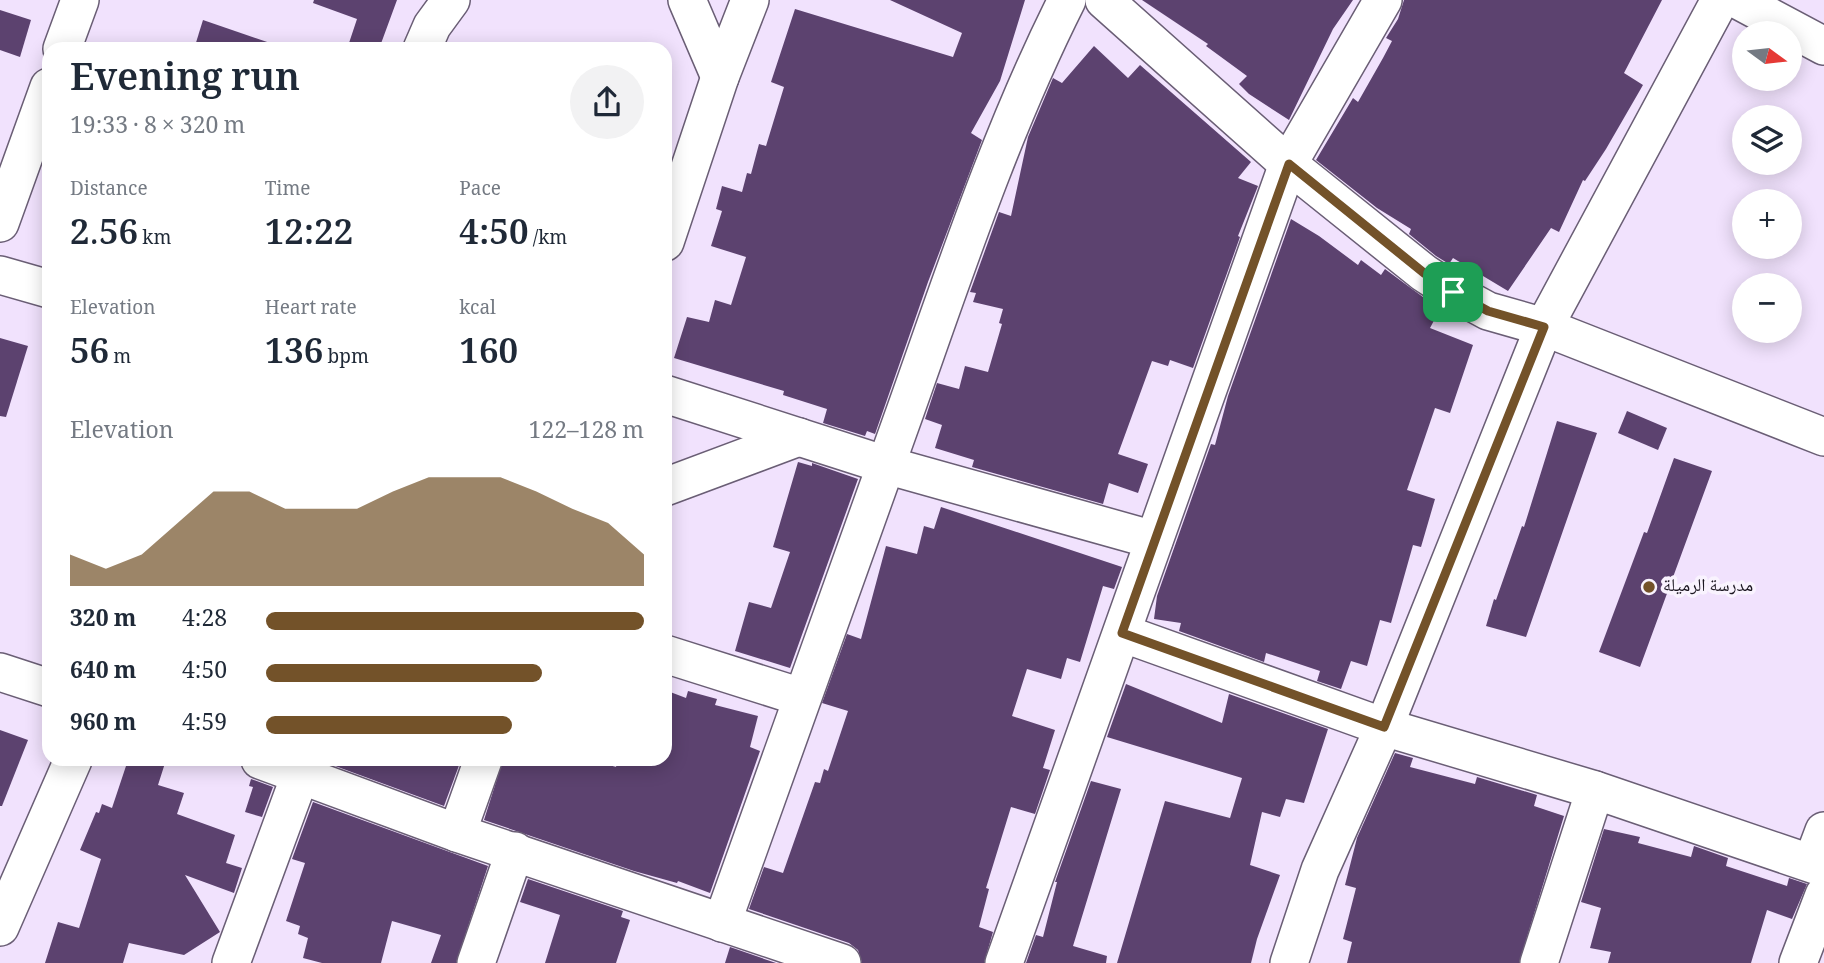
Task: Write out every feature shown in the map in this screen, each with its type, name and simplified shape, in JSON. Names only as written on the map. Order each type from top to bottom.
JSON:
[{"type":"street","points":[[65,42],[80,0]]},
{"type":"street","points":[[425,42],[432,26],[451,0]]},
{"type":"street","points":[[687,0],[720,76]]},
{"type":"street","points":[[672,221],[720,76],[750,0]]},
{"type":"street","points":[[722,923],[801,697],[1016,112],[1067,0]]},
{"type":"street","points":[[1104,0],[1289,164],[1424,273],[1453,292],[1488,311],[1544,327],[1824,438]]},
{"type":"street","points":[[1004,963],[1289,164],[1383,0]]},
{"type":"street","points":[[1289,963],[1320,870],[1384,727],[1544,327],[1720,0]]},
{"type":"street","points":[[1738,0],[1824,46]]},
{"type":"street","points":[[0,223],[15,139],[42,98]]},
{"type":"street","points":[[0,275],[42,287]]},
{"type":"street","points":[[672,396],[886,465],[1154,540]]},
{"type":"street","points":[[672,484],[799,437]]},
{"type":"street","points":[[1122,633],[1384,727],[1595,790],[1821,864],[1798,963]]},
{"type":"street","points":[[672,656],[801,697]]},
{"type":"street","points":[[0,672],[42,686]]},
{"type":"street","points":[[0,927],[70,766]]},
{"type":"street","points":[[278,766],[457,832],[842,963]]},
{"type":"street","points":[[457,832],[481,766]]},
{"type":"street","points":[[231,963],[301,774]]},
{"type":"street","points":[[1539,963],[1595,790]]},
{"type":"street","points":[[476,963],[515,851]]},
{"type":"building","points":[[314,0],[397,0],[382,42],[349,42],[357,19],[313,3]]},
{"type":"building","points":[[890,0],[1025,0],[1000,81],[971,133],[982,140],[928,282],[875,434],[867,431],[865,436],[823,423],[827,409],[783,395],[784,391],[674,358],[687,317],[709,322],[715,300],[731,305],[746,257],[711,246],[722,211],[716,209],[722,186],[742,192],[747,173],[751,174],[759,144],[766,146],[784,87],[771,82],[795,9],[953,57],[962,33]]},
{"type":"building","points":[[1142,0],[1353,0],[1333,29],[1289,120],[1249,94],[1239,84],[1247,76],[1206,46],[1208,44]]},
{"type":"building","points":[[1404,0],[1662,0],[1624,73],[1643,85],[1606,149],[1585,181],[1583,180],[1559,232],[1551,228],[1508,291],[1453,258],[1449,264],[1436,256],[1409,234],[1411,229],[1377,208],[1316,160],[1353,98],[1358,102],[1383,58],[1392,41],[1386,38],[1398,19]]},
{"type":"building","points":[[0,10],[31,20],[20,57],[0,50]]},
{"type":"building","points":[[203,20],[267,42],[196,42]]},
{"type":"building","points":[[1094,46],[1128,78],[1140,65],[1251,162],[1238,178],[1258,186],[1193,368],[1170,360],[1168,366],[1152,361],[1118,454],[1148,464],[1138,493],[1109,483],[1103,504],[972,467],[974,460],[935,448],[942,425],[925,419],[937,383],[959,389],[965,366],[988,372],[1002,324],[999,323],[1003,309],[973,302],[976,293],[970,292],[999,212],[1011,216],[1028,137],[1053,78],[1062,83]]},
{"type":"building","points":[[1291,219],[1358,265],[1361,260],[1381,275],[1385,269],[1427,300],[1424,305],[1438,313],[1430,328],[1473,345],[1450,413],[1435,408],[1407,490],[1435,499],[1421,547],[1413,545],[1391,623],[1380,620],[1367,666],[1351,661],[1341,689],[1317,681],[1320,671],[1266,653],[1264,662],[1179,631],[1181,623],[1154,619],[1157,596],[1211,444],[1215,445],[1228,396]]},
{"type":"building","points":[[0,338],[28,346],[6,417],[0,416]]},
{"type":"building","points":[[1627,411],[1667,428],[1658,450],[1618,433]]},
{"type":"building","points":[[1557,421],[1597,433],[1526,637],[1486,626],[1522,526],[1524,527]]},
{"type":"building","points":[[1674,458],[1712,471],[1640,667],[1599,652]]},
{"type":"building","points":[[798,462],[812,466],[812,463],[858,479],[790,668],[735,651],[749,602],[771,608],[790,552],[773,547]]},
{"type":"building","points":[[941,507],[1122,567],[1114,589],[1103,586],[1080,662],[1067,658],[1061,679],[1027,669],[1012,716],[1055,730],[1043,768],[1050,770],[1035,814],[1011,807],[986,888],[989,889],[979,927],[993,932],[984,963],[862,963],[858,950],[849,943],[749,909],[764,867],[783,873],[815,782],[820,783],[824,769],[828,771],[848,711],[822,703],[847,634],[861,639],[886,546],[917,554],[924,526],[934,529]]},
{"type":"building","points":[[1126,684],[1222,723],[1229,694],[1328,729],[1304,803],[1286,799],[1280,817],[1262,812],[1250,865],[1280,875],[1251,963],[1117,963],[1165,801],[1230,818],[1242,778],[1107,737]]},
{"type":"building","points":[[688,691],[717,699],[715,705],[758,716],[750,747],[760,751],[710,893],[678,881],[677,883],[634,871],[484,820],[501,766],[672,766],[672,693],[686,698]]},
{"type":"building","points":[[0,730],[28,740],[2,806],[0,806]]},
{"type":"building","points":[[1395,753],[1413,758],[1410,767],[1475,784],[1477,777],[1537,795],[1534,806],[1564,816],[1519,963],[1347,963],[1352,942],[1343,939],[1356,888],[1345,885],[1357,838]]},
{"type":"building","points":[[126,766],[164,766],[158,785],[184,793],[177,814],[235,835],[226,863],[242,868],[234,893],[185,875],[220,932],[184,955],[129,943],[123,963],[45,963],[58,922],[79,928],[101,859],[80,850],[102,804],[112,808]]},
{"type":"building","points":[[335,766],[459,766],[444,806]]},
{"type":"building","points":[[251,779],[273,787],[262,817],[245,812],[253,787],[249,786]]},
{"type":"building","points":[[1091,781],[1121,789],[1073,946],[1107,956],[1106,963],[1026,963],[1036,935],[1043,937],[1055,882]]},
{"type":"building","points":[[313,802],[488,866],[456,963],[431,963],[441,935],[392,921],[381,963],[322,963],[303,958],[308,938],[298,934],[300,926],[286,921],[305,863],[292,859]]},
{"type":"building","points":[[1604,829],[1640,837],[1638,843],[1691,857],[1694,846],[1728,858],[1726,866],[1787,886],[1789,878],[1807,884],[1792,919],[1767,910],[1751,963],[1608,963],[1611,952],[1590,948],[1601,908],[1581,902]]},
{"type":"building","points":[[528,879],[623,911],[621,917],[630,920],[616,963],[545,963],[560,915],[520,902]]},
{"type":"building","points":[[730,947],[776,963],[725,963]]},
{"type":"place","name":"مدرسة الرميلة","points":[[1649,587]]},
{"type":"route","points":[[1289,164],[1424,273],[1453,292],[1488,311],[1544,327],[1384,727],[1122,633],[1289,164]]}]
